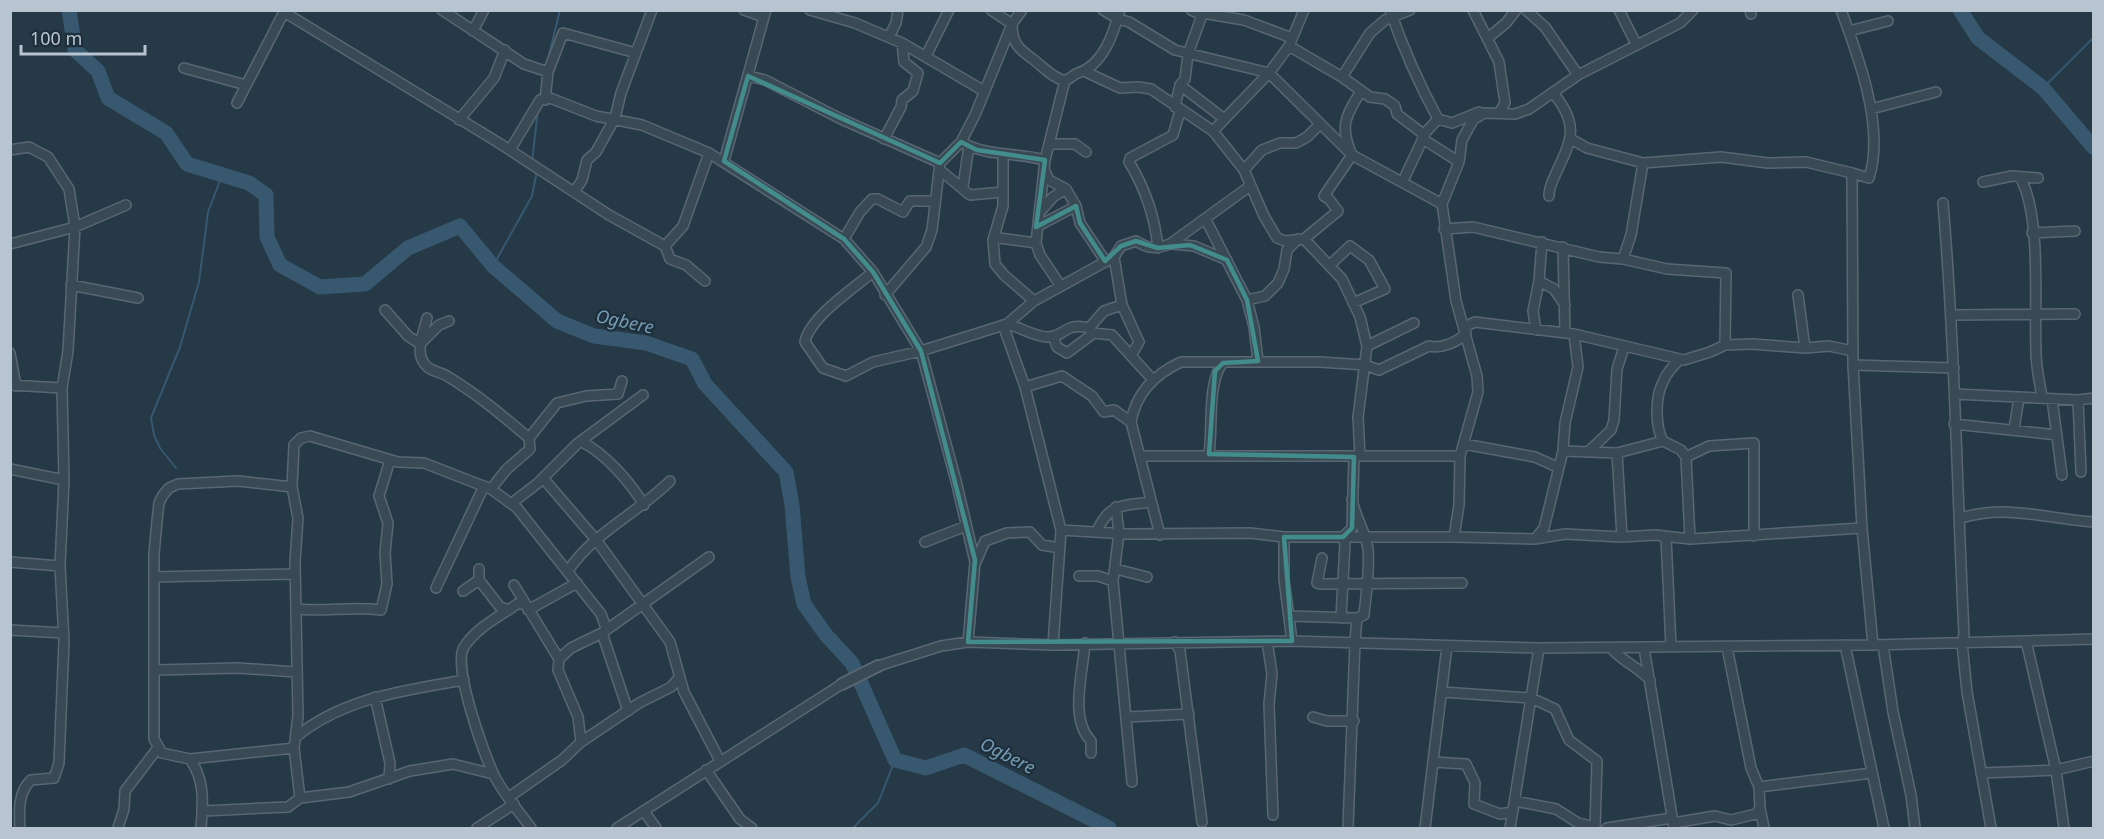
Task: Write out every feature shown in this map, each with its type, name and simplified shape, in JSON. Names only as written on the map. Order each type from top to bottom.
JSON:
[{"type":"street","points":[[442,10],[524,64],[548,72]]},
{"type":"street","points":[[473,31],[484,10]]},
{"type":"street","points":[[575,191],[582,180],[587,160],[597,152],[615,118],[621,93],[652,10]]},
{"type":"street","points":[[724,161],[765,14],[744,10]]},
{"type":"street","points":[[810,10],[855,23],[902,43],[984,91]]},
{"type":"street","points":[[889,37],[896,23],[898,10]]},
{"type":"street","points":[[926,57],[949,10]]},
{"type":"street","points":[[992,10],[1012,24]]},
{"type":"street","points":[[963,186],[969,146],[984,91],[1012,24],[1022,10]]},
{"type":"street","points":[[1103,10],[1119,15],[1175,50],[1269,73],[1288,90],[1319,125],[1352,155],[1442,204]]},
{"type":"street","points":[[1191,10],[1244,16],[1291,42],[1370,97],[1385,99],[1395,106],[1397,114],[1422,133],[1423,140]]},
{"type":"street","points":[[1212,131],[1269,73],[1291,42],[1304,10]]},
{"type":"street","points":[[1342,77],[1370,33],[1391,14],[1410,10]]},
{"type":"street","points":[[1473,10],[1489,37],[1499,62],[1505,102],[1499,113]]},
{"type":"street","points":[[1489,37],[1506,23],[1516,10]]},
{"type":"street","points":[[1526,10],[1545,27],[1578,75]]},
{"type":"street","points":[[1619,10],[1636,44]]},
{"type":"street","points":[[1391,14],[1407,49],[1415,77],[1438,119],[1452,123],[1484,113],[1515,114],[1554,94],[1578,75],[1680,23],[1693,10]]},
{"type":"street","points":[[1571,139],[1597,151],[1643,163],[1721,157],[1768,162],[1806,162],[1869,178],[1874,164],[1871,109],[1841,10]]},
{"type":"street","points":[[237,103],[284,11],[510,150],[609,215],[665,246],[670,259],[686,266],[705,281]]},
{"type":"street","points":[[1158,248],[1145,189],[1129,162],[1130,158],[1136,154],[1173,135],[1180,85],[1185,79],[1188,54],[1202,13]]},
{"type":"street","points":[[1012,24],[1013,40],[1017,48],[1057,78],[1065,80],[1086,72],[1103,53],[1119,15]]},
{"type":"street","points":[[1849,31],[1888,21]]},
{"type":"street","points":[[544,100],[548,72],[560,37],[566,31],[636,53]]},
{"type":"street","points":[[884,139],[901,107],[902,100],[913,91],[918,73],[904,62],[902,43]]},
{"type":"street","points":[[459,120],[494,78],[505,50]]},
{"type":"street","points":[[184,68],[246,85]]},
{"type":"street","points":[[1086,72],[1120,88],[1152,89],[1212,131],[1244,170],[1278,238],[1285,242],[1301,239]]},
{"type":"street","points":[[748,76],[765,80],[940,166],[970,195],[1003,192]]},
{"type":"street","points":[[1060,285],[1040,255],[1036,243],[1040,225],[1038,214],[1045,165],[1065,80]]},
{"type":"street","points":[[1180,85],[1223,118]]},
{"type":"street","points":[[1352,155],[1347,144],[1345,117],[1361,91]]},
{"type":"street","points":[[1871,109],[1936,92]]},
{"type":"street","points":[[1549,196],[1551,184],[1571,139],[1572,127],[1566,109],[1554,94]]},
{"type":"street","points":[[510,150],[540,100],[550,98],[596,116],[642,125],[709,153],[843,239],[873,272],[921,351],[975,564]]},
{"type":"street","points":[[1160,535],[1131,422],[1134,404],[1163,371],[1181,362],[1258,361],[1365,364],[1379,370],[1429,346],[1435,348],[1460,339],[1466,333],[1456,301],[1442,204],[1459,162],[1462,140],[1473,120],[1484,113]]},
{"type":"street","points":[[1403,181],[1423,140],[1438,119]]},
{"type":"street","points":[[1244,170],[1262,150],[1280,143],[1296,143],[1307,137],[1319,125]]},
{"type":"street","points":[[1423,140],[1459,162]]},
{"type":"street","points":[[1049,144],[1075,144],[1086,152]]},
{"type":"street","points":[[885,295],[926,247],[932,231],[940,166],[969,146],[1003,155],[1029,156],[1045,165],[1049,180],[1066,189],[1076,206],[1080,223],[1109,258],[1122,305],[1139,342],[1132,354]]},
{"type":"street","points":[[10,150],[29,147],[48,157],[69,189],[75,227],[68,351],[62,388],[64,480],[60,566],[63,633],[59,763],[54,778],[31,780],[24,786],[20,802],[20,828]]},
{"type":"street","points":[[665,246],[683,226],[709,153]]},
{"type":"street","points":[[1003,155],[1003,206],[993,240],[995,264],[1034,301]]},
{"type":"street","points":[[1247,300],[1265,296],[1278,283],[1284,269],[1287,250],[1338,211],[1324,196],[1352,155]]},
{"type":"street","points":[[1623,259],[1631,235],[1643,163]]},
{"type":"street","points":[[1852,173],[1853,365],[1862,493],[1862,528],[1878,645],[1911,795],[1915,828]]},
{"type":"street","points":[[2020,177],[2024,185],[2032,233],[2036,354],[2042,398]]},
{"type":"street","points":[[1983,182],[2020,177],[2038,178]]},
{"type":"street","points":[[873,272],[818,319],[806,333],[805,342],[823,368],[846,376],[873,362],[921,351],[1005,324],[1034,301],[1109,258],[1121,246],[1136,241],[1143,246],[1158,248],[1170,244],[1250,186]]},
{"type":"street","points":[[1038,214],[1053,197],[1066,189]]},
{"type":"street","points":[[843,239],[860,212],[872,199],[879,199],[903,212],[910,201],[934,201]]},
{"type":"street","points":[[1943,203],[1952,315],[1954,424],[1961,518],[1964,634],[1962,643],[1991,828]]},
{"type":"street","points":[[10,244],[75,227],[126,206]]},
{"type":"street","points":[[1040,225],[1076,206]]},
{"type":"street","points":[[1206,220],[1247,300],[1254,327],[1258,361]]},
{"type":"street","points":[[1444,229],[1473,227],[1599,257],[1623,259],[1667,269],[1726,273],[1725,345]]},
{"type":"street","points":[[2032,233],[2075,231]]},
{"type":"street","points":[[993,240],[999,238],[1036,243]]},
{"type":"street","points":[[1301,239],[1342,279],[1360,317],[1367,346],[1358,417],[1352,528],[1342,537]]},
{"type":"street","points":[[1536,330],[1533,311],[1539,281],[1542,242]]},
{"type":"street","points":[[1170,244],[1194,246],[1227,260]]},
{"type":"street","points":[[1330,266],[1350,246],[1369,260],[1385,289],[1353,303]]},
{"type":"street","points":[[1535,538],[1544,528],[1557,467],[1563,451],[1565,423],[1578,368],[1565,306],[1562,281],[1563,247]]},
{"type":"street","points":[[1539,281],[1554,289],[1565,306]]},
{"type":"street","points":[[71,285],[138,298]]},
{"type":"street","points":[[1798,295],[1805,348]]},
{"type":"street","points":[[1005,324],[1036,334],[1053,336],[1077,325],[1089,328],[1104,311],[1122,305]]},
{"type":"street","points":[[385,310],[408,336],[420,344]]},
{"type":"street","points":[[1952,315],[2075,314]]},
{"type":"street","points":[[427,318],[420,344],[422,362],[430,370],[442,373],[471,390],[530,438]]},
{"type":"street","points":[[420,344],[439,325],[449,321]]},
{"type":"street","points":[[1464,327],[1475,322],[1569,333],[1680,359],[1710,352],[1725,345],[1752,344],[1805,348],[1829,346],[1853,351]]},
{"type":"street","points":[[1367,346],[1414,323]]},
{"type":"street","points":[[1005,324],[1025,387],[1061,530],[1053,645]]},
{"type":"street","points":[[1454,537],[1459,505],[1460,456],[1478,392],[1477,376],[1464,327]]},
{"type":"street","points":[[1053,336],[1057,347],[1067,353],[1094,333],[1112,335],[1132,354],[1153,380]]},
{"type":"street","points":[[1588,452],[1611,430],[1614,420],[1617,369],[1624,347]]},
{"type":"street","points":[[10,353],[13,385],[62,388]]},
{"type":"street","points":[[1680,359],[1663,381],[1657,408],[1659,435],[1663,441],[1681,450],[1686,457],[1690,539]]},
{"type":"street","points":[[1209,454],[1213,433],[1212,390],[1215,371],[1223,363]]},
{"type":"street","points":[[1853,365],[1954,368]]},
{"type":"street","points":[[1025,387],[1062,376],[1092,396],[1104,412],[1114,411],[1131,422]]},
{"type":"street","points":[[436,588],[488,487],[530,449],[530,438],[557,403],[586,396],[618,394],[622,381]]},
{"type":"street","points":[[1955,394],[2078,400],[2094,398]]},
{"type":"street","points":[[512,503],[582,442],[643,395]]},
{"type":"street","points":[[2014,429],[2017,423],[2019,398]]},
{"type":"street","points":[[2052,399],[2061,475]]},
{"type":"street","points":[[2078,400],[2081,472]]},
{"type":"street","points":[[1954,424],[2057,435]]},
{"type":"street","points":[[300,798],[294,748],[296,736],[295,574],[298,518],[292,487],[294,445],[305,436],[390,460],[410,464],[424,463],[488,487],[512,503],[601,614],[628,711]]},
{"type":"street","points":[[1563,451],[1617,453],[1663,441]]},
{"type":"street","points":[[582,442],[594,449],[632,486],[644,505]]},
{"type":"street","points":[[1686,457],[1709,446],[1754,443],[1754,536]]},
{"type":"street","points":[[1464,444],[1535,457],[1557,467]]},
{"type":"street","points":[[1617,453],[1622,537]]},
{"type":"street","points":[[1140,456],[1209,454],[1460,456]]},
{"type":"street","points":[[296,609],[317,612],[358,606],[381,610],[387,584],[385,553],[388,523],[379,496],[390,460]]},
{"type":"street","points":[[10,469],[64,480]]},
{"type":"street","points":[[543,478],[597,541],[634,596],[644,604],[658,628],[670,642],[680,683],[720,761]]},
{"type":"street","points":[[292,487],[238,481],[178,484],[169,488],[159,503],[154,577],[156,670],[154,739],[157,749],[168,756],[190,759],[294,748]]},
{"type":"street","points":[[568,571],[575,560],[644,505],[670,481]]},
{"type":"street","points":[[1289,616],[1357,618],[1364,615],[1369,583],[1368,547],[1355,516],[1352,499]]},
{"type":"street","points":[[1097,531],[1104,514],[1116,507],[1151,502]]},
{"type":"street","points":[[1116,507],[1119,533],[1113,580],[1132,782]]},
{"type":"street","points":[[1961,518],[1977,513],[2030,512],[2094,522]]},
{"type":"street","points":[[925,542],[966,526]]},
{"type":"street","points":[[1061,530],[1160,535],[1250,533],[1284,537],[1535,538],[1565,534],[1690,539],[1862,528]]},
{"type":"street","points":[[968,642],[975,564],[985,541],[1008,533],[1030,532],[1042,545],[1060,548]]},
{"type":"street","points":[[1284,537],[1284,579],[1292,640]]},
{"type":"street","points":[[1341,618],[1345,543],[1342,537]]},
{"type":"street","points":[[1666,537],[1671,647]]},
{"type":"street","points":[[559,658],[571,648],[644,604],[710,557]]},
{"type":"street","points":[[1322,558],[1317,582],[1342,584],[1462,583]]},
{"type":"street","points":[[10,562],[60,566]]},
{"type":"street","points":[[479,569],[479,580],[500,607],[509,610]]},
{"type":"street","points":[[1116,569],[1147,577]]},
{"type":"street","points":[[154,577],[295,574]]},
{"type":"street","points":[[1079,576],[1098,576],[1113,580]]},
{"type":"street","points":[[464,591],[479,580]]},
{"type":"street","points":[[531,828],[493,774],[464,680],[460,656],[464,647],[482,628],[517,604],[526,607],[577,583]]},
{"type":"street","points":[[514,585],[559,658],[558,670],[578,717],[581,742]]},
{"type":"street","points":[[1348,828],[1357,618]]},
{"type":"street","points":[[10,630],[63,633]]},
{"type":"street","points":[[617,828],[842,684],[878,666],[941,646],[968,642],[1053,645],[1292,640],[1448,646],[1644,648],[2094,639]]},
{"type":"street","points":[[1267,641],[1272,674],[1269,704],[1273,815]]},
{"type":"street","points":[[2026,641],[2056,770],[2064,828]]},
{"type":"street","points":[[1175,642],[1180,651],[1202,822]]},
{"type":"street","points":[[1085,643],[1079,713],[1082,732],[1091,741],[1091,753]]},
{"type":"street","points":[[1845,645],[1884,828]]},
{"type":"street","points":[[1425,828],[1448,646]]},
{"type":"street","points":[[1726,646],[1751,768],[1759,788],[1764,828]]},
{"type":"street","points":[[1510,828],[1539,648]]},
{"type":"street","points":[[1611,648],[1650,680]]},
{"type":"street","points":[[1644,648],[1673,823]]},
{"type":"street","points":[[156,670],[238,668],[296,672]]},
{"type":"street","points":[[296,736],[309,725],[343,708],[375,697],[464,680]]},
{"type":"street","points":[[477,828],[581,742],[628,711],[680,683]]},
{"type":"street","points":[[1442,692],[1531,698],[1555,709],[1569,740],[1598,761],[1595,828],[1578,823],[1556,809],[1515,801]]},
{"type":"street","points":[[375,697],[390,763],[389,779]]},
{"type":"street","points":[[1127,717],[1189,714]]},
{"type":"street","points":[[1313,717],[1327,721],[1354,721]]},
{"type":"street","points":[[118,828],[124,809],[125,791],[157,749]]},
{"type":"street","points":[[190,759],[200,777],[203,811],[201,828]]},
{"type":"street","points":[[1981,773],[2056,770],[2094,761]]},
{"type":"street","points":[[1434,762],[1467,764],[1475,783],[1474,804],[1500,814],[1512,812]]},
{"type":"street","points":[[203,811],[288,807],[300,798],[349,792],[410,771],[453,764],[493,774]]},
{"type":"street","points":[[706,770],[740,819],[752,828]]},
{"type":"street","points":[[1759,788],[1872,773]]},
{"type":"street","points":[[1608,828],[1673,823],[1715,816],[1731,820],[1756,814],[1760,808]]},
{"type":"street","points":[[644,811],[656,828]]},
{"type":"highlighted area","points":[[748,76],[940,163],[961,142],[977,150],[1045,160],[1036,227],[1076,206],[1080,223],[1105,261],[1121,246],[1136,241],[1158,248],[1190,245],[1227,260],[1247,300],[1258,361],[1223,363],[1215,371],[1209,454],[1354,457],[1352,528],[1343,537],[1284,537],[1292,641],[968,642],[975,560],[921,351],[873,272],[844,239],[724,161]]},
{"type":"waterway","name":"Ogbere","points":[[69,10],[75,50],[98,71],[108,98],[166,133],[187,164],[249,183],[266,195],[267,237],[280,265],[320,287],[365,284],[408,248],[460,226],[493,266],[557,321],[594,336],[646,343],[692,359],[705,384],[786,472],[792,505],[798,577],[804,604],[826,635],[852,663],[895,760],[926,768],[964,755],[1109,828]]},
{"type":"waterway","points":[[547,63],[560,10]]},
{"type":"waterway","points":[[1960,10],[1978,38],[2043,88],[2094,148]]},
{"type":"waterway","points":[[2043,88],[2094,37]]},
{"type":"waterway","points":[[532,161],[538,110]]},
{"type":"waterway","points":[[493,266],[532,196],[537,171]]},
{"type":"waterway","points":[[176,468],[160,448],[154,435],[151,418],[180,347],[199,282],[208,212],[223,173]]},
{"type":"waterway","points":[[853,828],[878,803],[895,760]]}]
